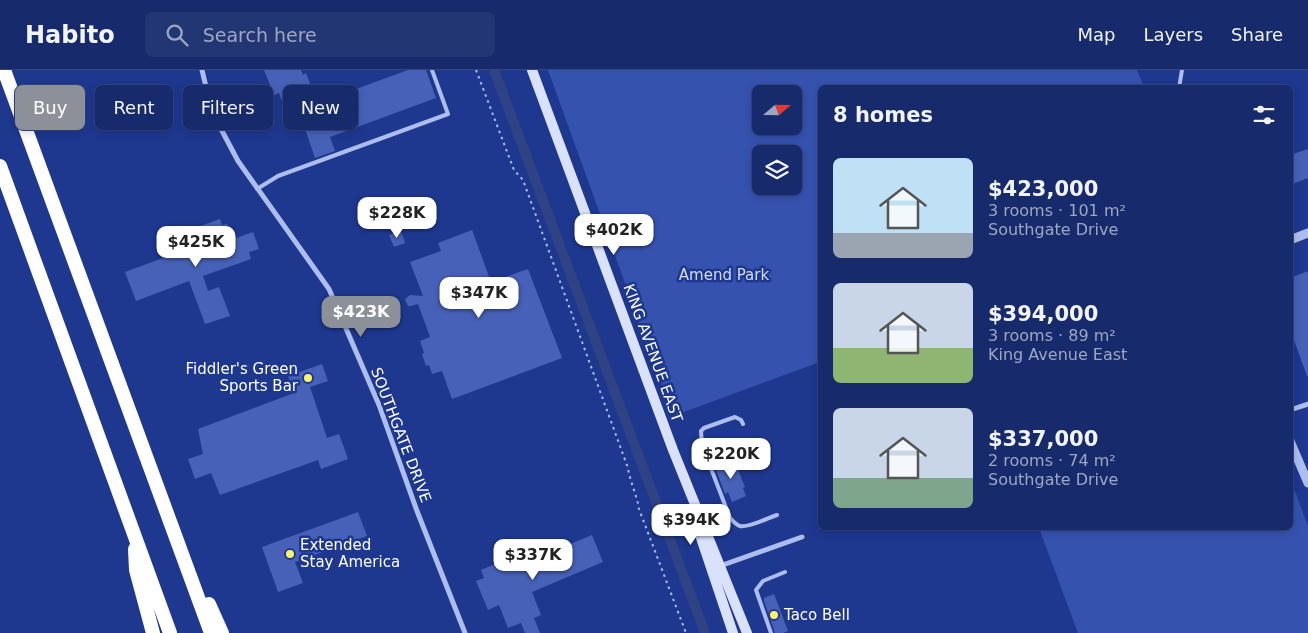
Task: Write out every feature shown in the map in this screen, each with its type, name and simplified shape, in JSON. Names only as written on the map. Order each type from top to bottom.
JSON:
[{"type":"highway","points":[[4,70],[211,633]]},
{"type":"highway","points":[[0,166],[170,633]]},
{"type":"highway","points":[[153,477],[222,633]]},
{"type":"highway","points":[[134,536],[136,570],[153,633]]},
{"type":"main road","name":"KING AVENUE EAST","points":[[532,70],[673,450],[747,633]]},
{"type":"main road","name":"KING AVENUE EAST","points":[[673,450],[733,633]]},
{"type":"street","name":"SOUTHGATE DRIVE","points":[[202,70],[212,112],[238,161],[329,289],[379,406],[417,511],[465,633]]},
{"type":"street","points":[[1293,239],[1308,233]]},
{"type":"street","points":[[1293,409],[1308,404]]},
{"type":"street","points":[[1293,448],[1308,483]]},
{"type":"street","points":[[720,567],[802,537]]},
{"type":"lane","points":[[257,189],[278,176],[448,114],[432,70]]},
{"type":"lane","points":[[1180,85],[1182,70]]},
{"type":"lane","points":[[743,424],[741,420],[735,417],[704,428],[700,438],[702,445],[730,518],[736,524],[741,526],[747,525],[777,515]]},
{"type":"lane","points":[[771,633],[756,590],[763,581],[785,572]]},
{"type":"path","points":[[476,70],[514,170],[523,180],[628,468],[629,479],[637,496],[639,509],[686,633]]},
{"type":"green space","name":"Amend Park","points":[[548,70],[1137,70],[1143,85],[818,85],[818,363],[673,416]]},
{"type":"green space","points":[[1293,486],[1308,526],[1308,633],[1078,633],[1040,530],[1293,530]]},
{"type":"building","points":[[264,70],[301,70],[303,75],[306,73],[311,85],[283,85],[283,104],[279,93],[274,95],[273,85],[270,85]]},
{"type":"building","points":[[408,70],[426,70],[436,98],[358,127],[358,88]]},
{"type":"building","points":[[305,130],[349,130],[330,137],[335,151],[315,158]]},
{"type":"building","points":[[1308,149],[1308,178],[1293,184],[1293,154]]},
{"type":"building","points":[[220,219],[222,225],[227,224],[233,239],[253,232],[259,249],[249,252],[251,259],[203,276],[208,291],[219,287],[230,316],[205,324],[189,281],[136,301],[125,272],[198,245],[192,229]]},
{"type":"building","points":[[472,230],[491,282],[528,269],[562,358],[452,399],[442,371],[432,374],[429,365],[426,366],[420,341],[430,337],[418,304],[408,306],[405,299],[410,295],[423,296],[410,262],[441,251],[438,243]]},
{"type":"building","points":[[401,231],[405,243],[394,247],[389,235]]},
{"type":"building","points":[[1308,271],[1308,376],[1293,337],[1293,277]]},
{"type":"building","points":[[322,364],[328,381],[310,387],[327,438],[339,434],[348,459],[321,469],[318,460],[220,495],[211,473],[195,479],[188,459],[203,454],[198,429],[294,393],[288,376]]},
{"type":"building","points":[[734,460],[745,487],[743,488],[746,496],[732,502],[728,492],[725,494],[715,467]]},
{"type":"building","name":"Extended Stay America","points":[[358,512],[367,536],[295,562],[303,583],[278,592],[262,547]]},
{"type":"building","points":[[592,535],[603,562],[532,592],[541,615],[534,618],[540,633],[525,633],[521,623],[508,628],[499,605],[488,610],[476,581],[484,578],[481,570],[509,558],[513,568]]},
{"type":"building","points":[[774,594],[788,631],[783,633],[775,633],[764,601],[764,598]]},
{"type":"waterway","points":[[494,70],[705,633]]},
{"type":"place","name":"Fiddler's Green Sports Bar","points":[[308,378]]},
{"type":"place","name":"Extended Stay America","points":[[290,554]]},
{"type":"place","name":"Taco Bell","points":[[774,615]]}]
